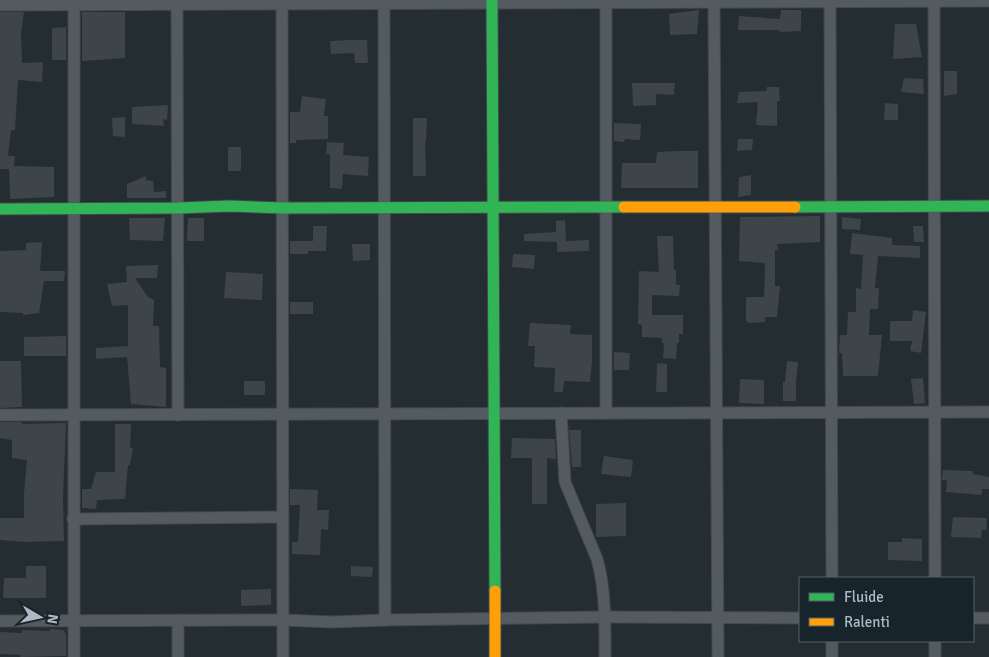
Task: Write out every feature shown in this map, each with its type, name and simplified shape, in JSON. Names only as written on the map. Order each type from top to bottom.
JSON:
[{"type":"street","points":[[606,1],[606,413]]},
{"type":"street","points":[[714,1],[718,657]]},
{"type":"street","points":[[830,1],[832,577]]},
{"type":"street","points":[[934,1],[935,577]]},
{"type":"street","points":[[0,5],[74,2],[989,1]]},
{"type":"street","points":[[74,2],[74,657]]},
{"type":"street","points":[[177,2],[178,415]]},
{"type":"street","points":[[282,2],[283,657]]},
{"type":"street","points":[[384,2],[384,620]]},
{"type":"street","points":[[492,2],[495,657]]},
{"type":"street","points":[[0,209],[229,206],[282,208],[493,208],[989,206]]},
{"type":"street","points":[[0,415],[989,412]]},
{"type":"street","points":[[561,413],[565,482],[601,572],[605,617],[605,657]]},
{"type":"street","points":[[73,519],[283,516]]},
{"type":"street","points":[[0,621],[283,620],[332,622],[605,617],[799,618]]},
{"type":"street","points":[[974,618],[989,618]]},
{"type":"street","points":[[178,620],[178,657]]},
{"type":"street","points":[[832,642],[832,657]]},
{"type":"street","points":[[935,642],[935,657]]},
{"type":"building","points":[[699,10],[697,34],[670,35],[669,14]]},
{"type":"building","points":[[781,10],[801,10],[801,31],[738,30],[739,16],[780,19]]},
{"type":"building","points":[[0,12],[24,12],[21,33],[22,63],[43,62],[42,82],[18,80],[15,130],[11,130],[8,156],[15,156],[14,166],[54,167],[54,197],[10,199],[9,169],[0,169]]},
{"type":"building","points":[[82,12],[125,12],[125,58],[82,61]]},
{"type":"building","points":[[895,24],[916,24],[922,57],[893,59]]},
{"type":"building","points":[[66,27],[66,60],[52,60],[52,28]]},
{"type":"building","points":[[367,40],[368,63],[355,63],[354,53],[331,54],[330,41]]},
{"type":"building","points":[[944,71],[957,71],[957,94],[944,96]]},
{"type":"building","points":[[904,78],[923,79],[924,94],[901,92]]},
{"type":"building","points":[[632,83],[675,83],[674,95],[656,94],[656,105],[633,106]]},
{"type":"building","points":[[767,87],[779,87],[780,101],[777,101],[777,126],[756,125],[758,102],[737,103],[739,92],[766,91]]},
{"type":"building","points":[[302,96],[326,99],[324,116],[328,116],[328,139],[296,140],[296,143],[290,143],[290,112],[300,112]]},
{"type":"building","points":[[885,103],[898,104],[898,120],[884,120]]},
{"type":"building","points":[[168,105],[167,120],[163,119],[164,126],[132,124],[132,107]]},
{"type":"building","points":[[125,117],[125,137],[113,136],[112,118]]},
{"type":"building","points":[[413,118],[427,118],[425,141],[426,176],[413,176]]},
{"type":"building","points":[[614,123],[641,124],[640,140],[625,139],[624,142],[614,141]]},
{"type":"building","points":[[738,139],[753,139],[752,150],[737,151]]},
{"type":"building","points":[[327,142],[344,143],[343,155],[369,157],[368,176],[343,174],[342,189],[330,188],[330,154],[326,154]]},
{"type":"building","points":[[228,147],[241,147],[241,171],[228,171]]},
{"type":"building","points":[[698,151],[698,188],[621,188],[622,163],[656,163],[657,152]]},
{"type":"building","points":[[751,175],[751,195],[738,197],[739,177]]},
{"type":"building","points":[[146,176],[146,180],[153,181],[154,192],[166,191],[166,198],[127,198],[127,184]]},
{"type":"building","points":[[820,216],[820,242],[777,244],[778,250],[775,250],[775,286],[780,286],[777,317],[765,317],[765,322],[749,323],[746,321],[746,297],[764,297],[765,263],[739,261],[740,217]]},
{"type":"building","points":[[842,217],[861,219],[860,230],[842,229]]},
{"type":"building","points":[[129,218],[165,218],[163,241],[130,240]]},
{"type":"building","points":[[188,218],[204,218],[204,241],[187,241]]},
{"type":"building","points":[[565,220],[566,241],[589,240],[589,251],[557,252],[557,242],[524,241],[524,234],[556,232],[556,221]]},
{"type":"building","points":[[313,226],[327,226],[326,251],[290,254],[290,241],[313,241]]},
{"type":"building","points":[[913,226],[923,226],[924,242],[914,242]]},
{"type":"building","points":[[852,233],[892,238],[892,245],[920,246],[920,258],[878,256],[875,288],[879,288],[878,309],[870,309],[869,335],[882,335],[878,376],[843,376],[842,353],[839,353],[840,335],[847,335],[848,312],[856,312],[856,288],[861,289],[863,255],[850,254]]},
{"type":"building","points":[[657,236],[673,236],[676,285],[680,285],[679,296],[652,295],[652,315],[683,315],[683,334],[679,334],[676,359],[663,358],[664,343],[662,343],[662,338],[642,337],[642,325],[638,324],[639,271],[659,272]]},
{"type":"building","points":[[42,242],[40,271],[65,271],[64,281],[44,281],[39,313],[23,315],[23,313],[0,312],[0,251],[26,250],[26,243]]},
{"type":"building","points":[[352,244],[370,244],[370,260],[353,261]]},
{"type":"building","points":[[513,254],[535,255],[534,269],[512,267]]},
{"type":"building","points":[[158,265],[157,278],[135,278],[148,297],[154,300],[153,326],[159,326],[160,367],[166,368],[166,407],[131,404],[127,357],[96,359],[96,348],[128,346],[128,305],[112,306],[107,284],[127,282],[126,266]]},
{"type":"building","points":[[226,272],[263,274],[262,300],[224,298]]},
{"type":"building","points":[[290,302],[313,302],[313,314],[290,314]]},
{"type":"building","points":[[913,310],[926,312],[921,353],[910,351],[912,341],[890,341],[890,321],[912,321]]},
{"type":"building","points":[[530,323],[571,325],[570,334],[592,335],[590,382],[564,381],[563,392],[554,392],[555,368],[534,367],[535,346],[528,346]]},
{"type":"building","points":[[66,336],[66,356],[24,356],[24,337]]},
{"type":"building","points":[[614,352],[630,353],[629,370],[614,370]]},
{"type":"building","points":[[0,361],[21,361],[22,407],[0,408]]},
{"type":"building","points":[[787,361],[798,362],[796,401],[783,401],[783,382],[785,382]]},
{"type":"building","points":[[657,363],[667,364],[667,392],[656,392]]},
{"type":"building","points":[[923,378],[925,403],[914,404],[911,379]]},
{"type":"building","points":[[740,379],[764,380],[764,404],[739,403]]},
{"type":"building","points":[[244,381],[265,381],[265,395],[244,395]]},
{"type":"building","points":[[0,422],[22,422],[22,424],[66,423],[63,497],[64,541],[24,542],[0,540],[0,518],[24,518],[27,460],[12,458],[12,440],[0,438]]},
{"type":"building","points":[[115,424],[131,424],[130,448],[133,448],[130,465],[128,465],[125,499],[97,500],[96,509],[82,508],[82,489],[91,489],[96,472],[115,472]]},
{"type":"building","points":[[569,430],[581,430],[581,467],[572,467]]},
{"type":"building","points":[[512,438],[555,439],[556,459],[547,458],[547,504],[532,504],[532,458],[511,458]]},
{"type":"building","points":[[604,456],[633,460],[631,477],[601,474]]},
{"type":"building","points":[[943,470],[973,471],[973,474],[989,477],[989,489],[982,489],[982,495],[946,492],[947,480],[942,480]]},
{"type":"building","points":[[290,489],[318,490],[317,510],[329,510],[328,530],[321,529],[320,555],[292,554],[292,542],[298,542],[300,505],[290,505]]},
{"type":"building","points":[[626,503],[626,536],[596,537],[596,504]]},
{"type":"building","points":[[953,517],[987,518],[986,530],[982,530],[981,538],[951,537]]},
{"type":"building","points":[[902,538],[922,539],[922,561],[888,560],[888,542],[902,542]]},
{"type":"building","points":[[26,566],[46,566],[46,598],[3,598],[4,578],[26,578]]},
{"type":"building","points":[[351,566],[373,567],[372,577],[351,576]]},
{"type":"building","points":[[271,589],[271,605],[241,606],[241,590]]},
{"type":"building","points":[[50,629],[63,630],[66,634],[66,656],[20,657],[21,655],[0,654],[0,632],[22,633],[22,630],[50,631]]},
{"type":"traffic: fast","points":[[492,0],[495,591]]},
{"type":"traffic: fast","points":[[0,209],[229,206],[283,208],[624,207]]},
{"type":"traffic: fast","points":[[795,207],[989,206]]},
{"type":"traffic: slow","points":[[624,207],[795,207]]},
{"type":"traffic: slow","points":[[495,591],[495,657]]}]
